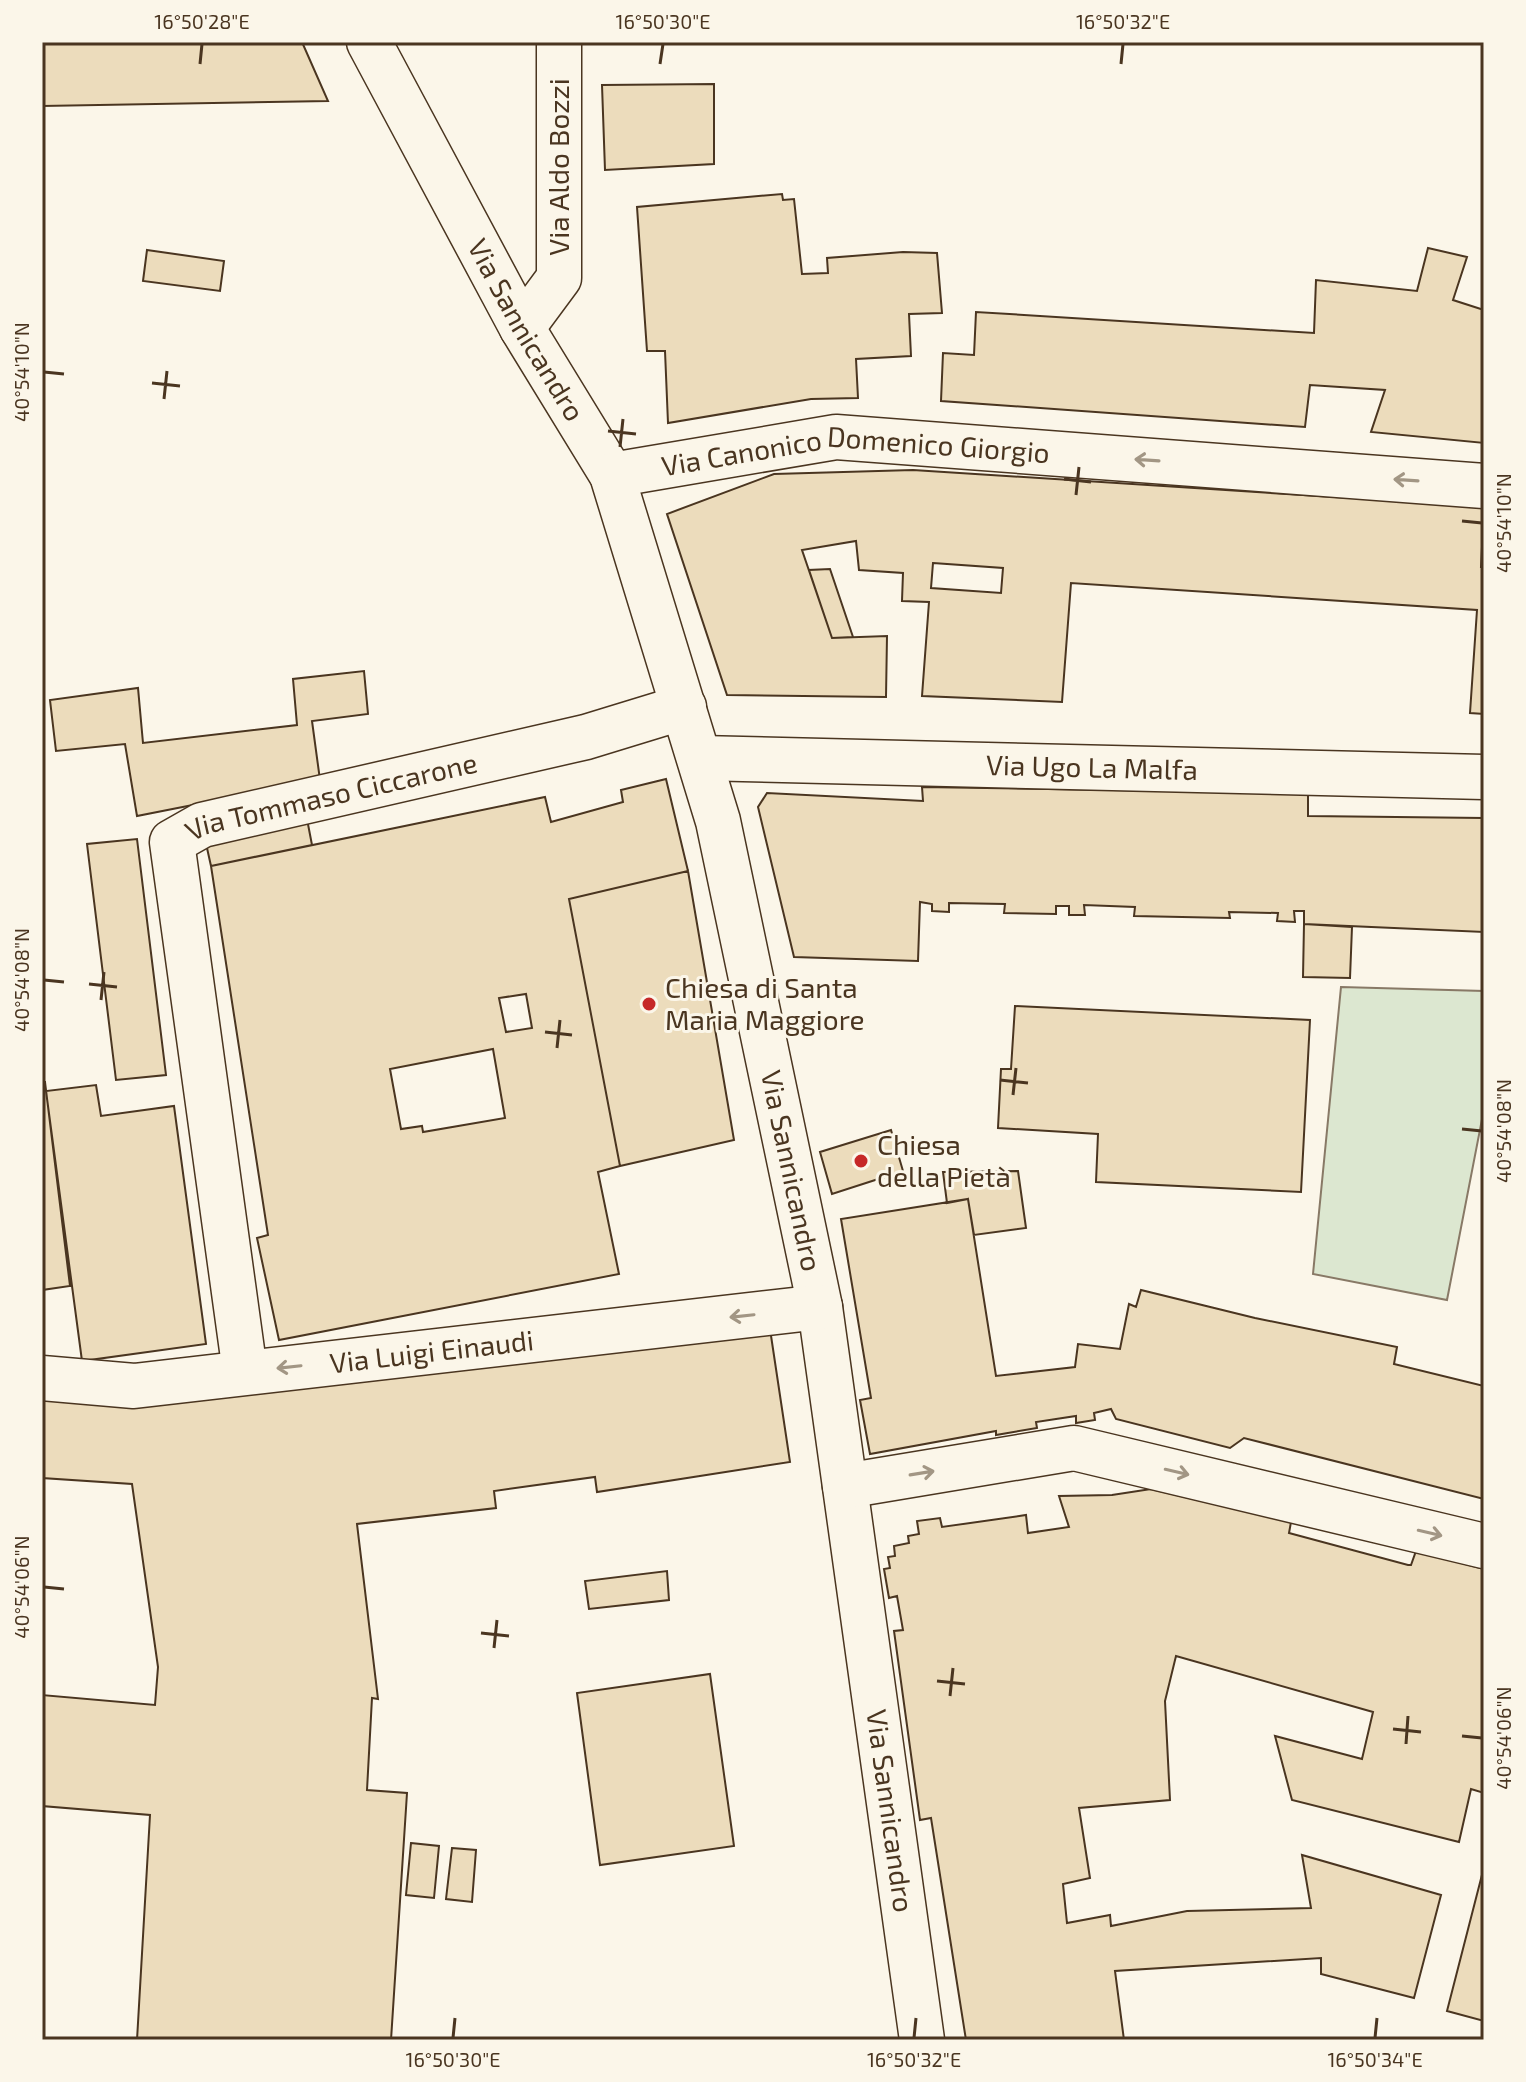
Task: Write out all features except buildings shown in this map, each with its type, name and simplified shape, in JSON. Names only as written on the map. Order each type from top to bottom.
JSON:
[{"type":"street","name":"Via Sannicandro","points":[[369,42],[522,328],[612,475],[718,821],[820,1307],[922,2040]]},
{"type":"street","name":"Via Aldo Bozzi","points":[[522,328],[559,278],[559,42]]},
{"type":"street","name":"Via Canonico Domenico Giorgio","points":[[612,475],[836,437],[1484,486]]},
{"type":"street","name":"Via Tommaso Ciccarone","points":[[245,1372],[172,842],[202,825],[586,737],[684,707]]},
{"type":"street","name":"Via Ugo La Malfa","points":[[700,758],[1484,777]]},
{"type":"street","name":"Via Luigi Einaudi","points":[[42,1378],[134,1386],[820,1307]]},
{"type":"street","points":[[845,1486],[1074,1448],[1484,1546]]},
{"type":"green space","points":[[1341,987],[1484,991],[1484,1109],[1447,1300],[1313,1274]]},
{"type":"place","name":"Chiesa di Santa Maria Maggiore","points":[[649,1004]]},
{"type":"place","name":"Chiesa della Pietà","points":[[861,1161]]}]
